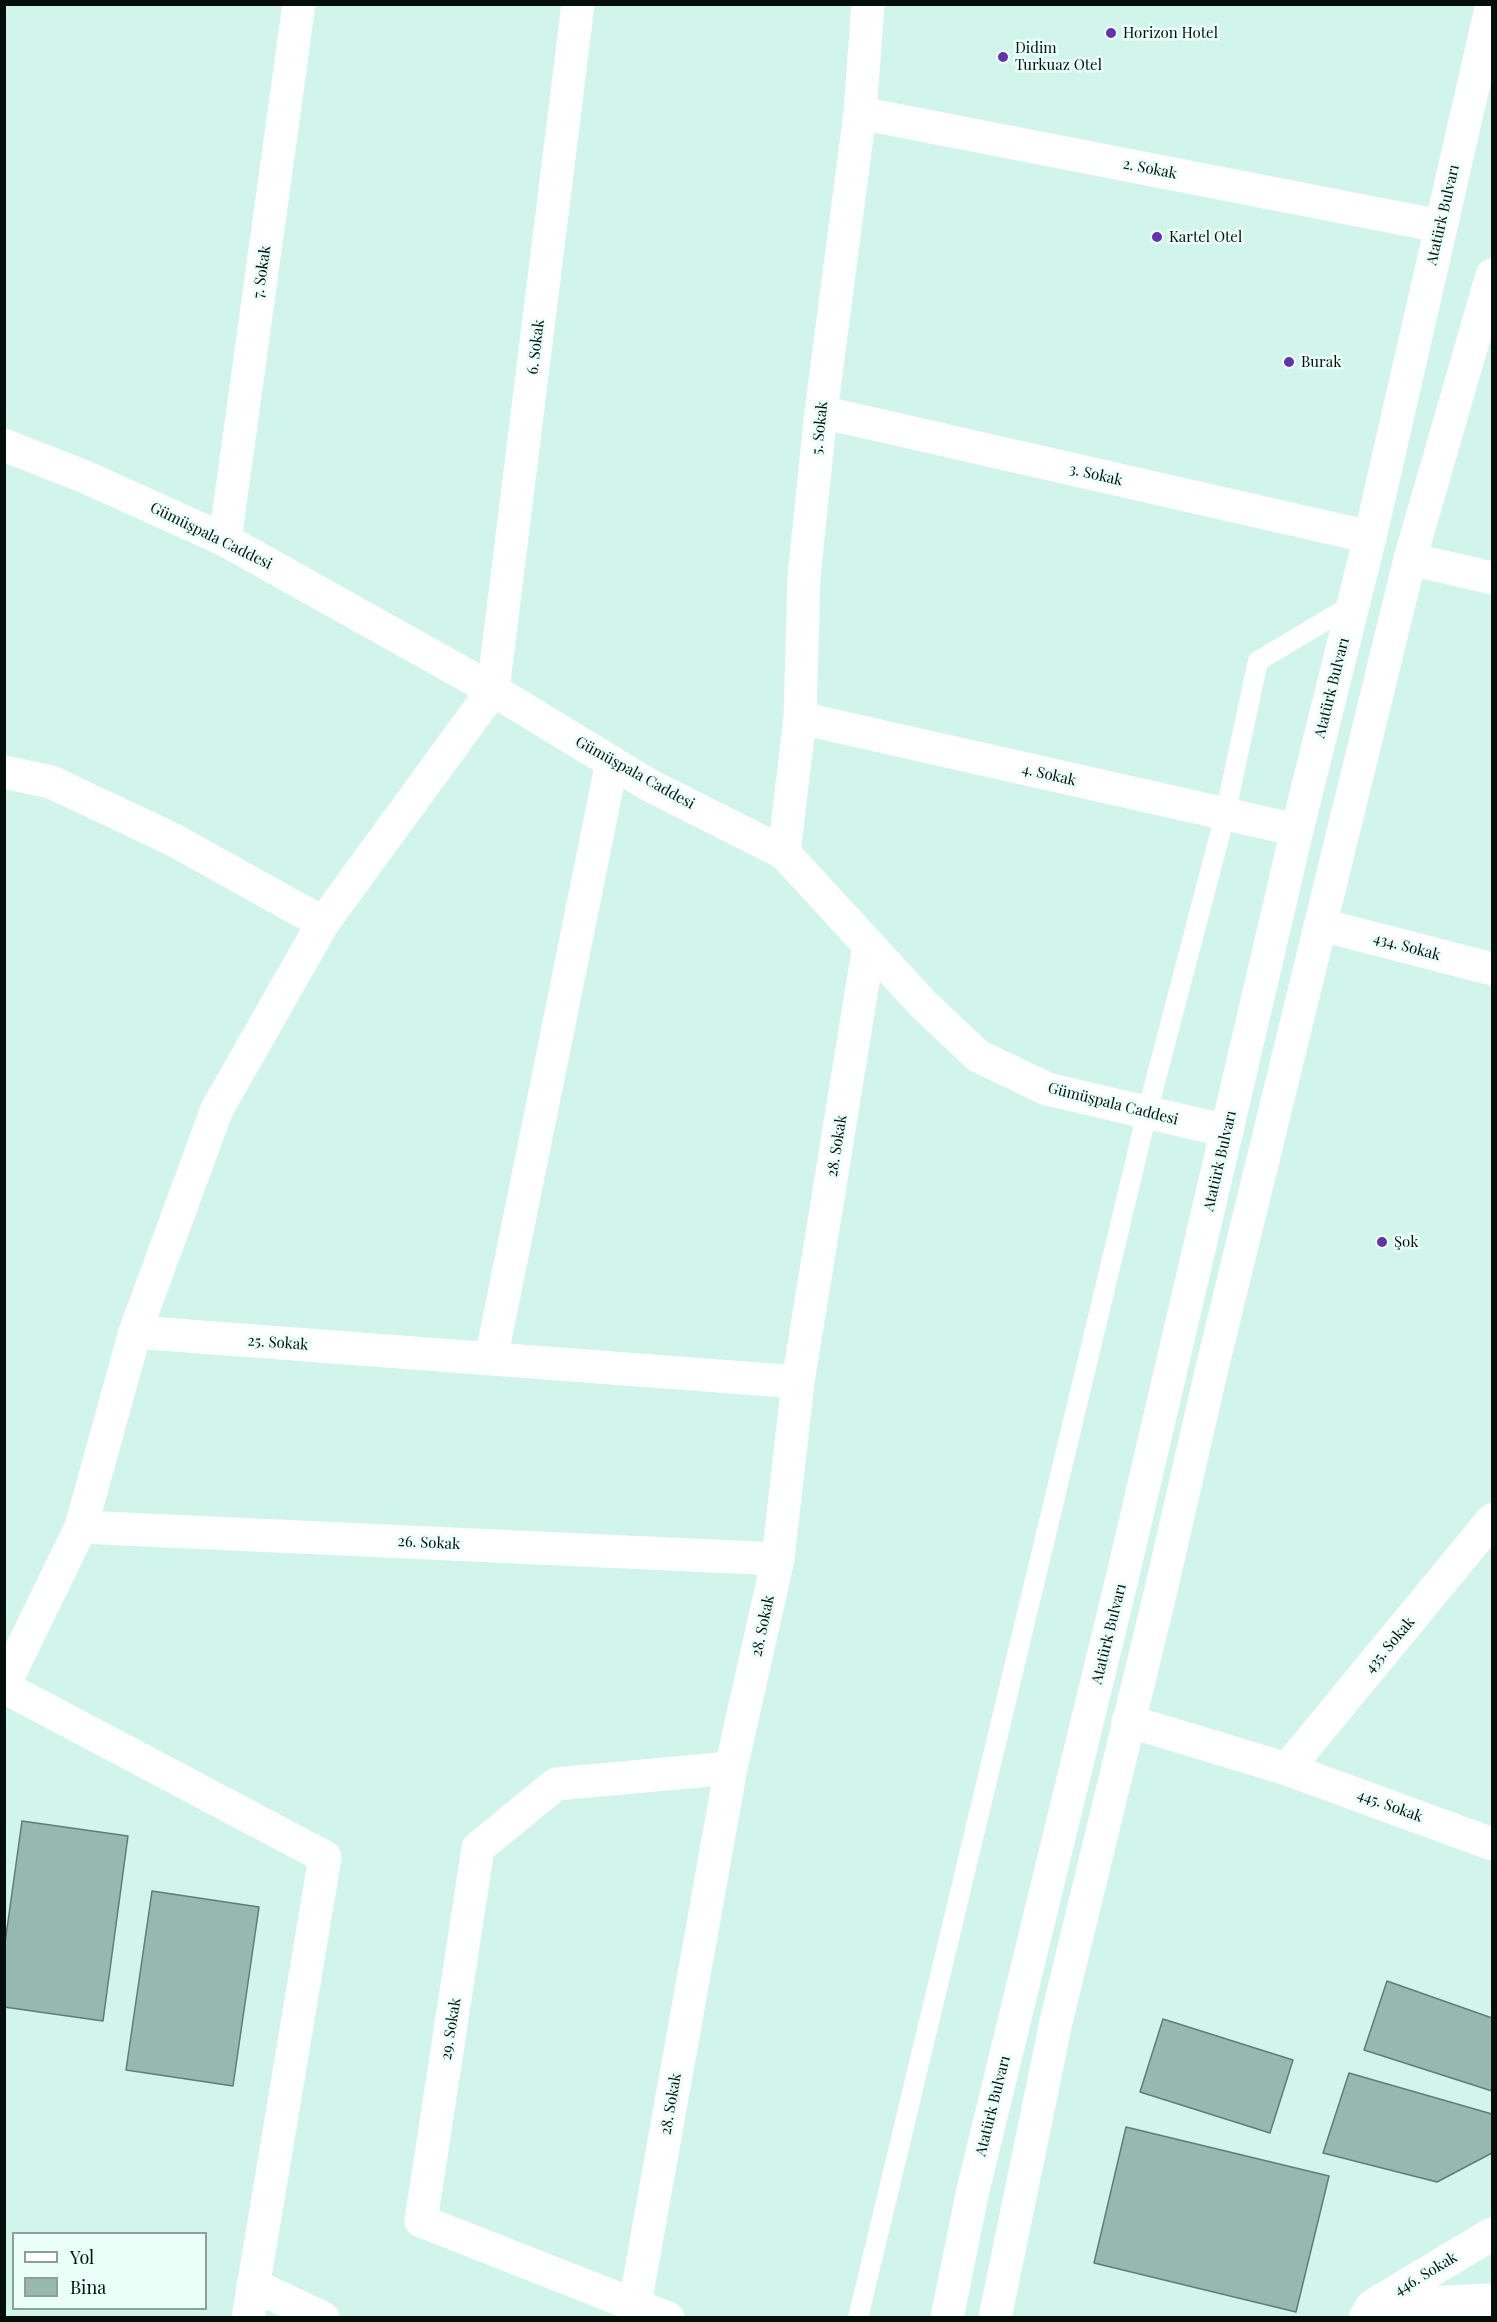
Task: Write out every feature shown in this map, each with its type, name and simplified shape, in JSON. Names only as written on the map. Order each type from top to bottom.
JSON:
[{"type":"street","name":"7. Sokak","points":[[225,540],[299,4]]},
{"type":"street","name":"6. Sokak","points":[[493,690],[578,4]]},
{"type":"street","name":"5. Sokak","points":[[784,853],[801,718],[804,577],[821,412],[860,113],[868,4]]},
{"type":"street","name":"Atatürk Bulvarı","points":[[947,2318],[973,2190],[1121,1583],[1297,830],[1370,537],[1492,4]]},
{"type":"street","name":"2. Sokak","points":[[860,113],[1440,226]]},
{"type":"street","points":[[995,2318],[1056,2022],[1216,1349],[1322,925],[1410,559],[1492,275]]},
{"type":"street","name":"3. Sokak","points":[[821,412],[1370,537]]},
{"type":"street","name":"Gümüşpala Caddesi","points":[[4,445],[83,476],[225,540],[493,690],[649,785],[784,853],[923,1004],[978,1056],[1047,1089],[1227,1131]]},
{"type":"street","points":[[1410,559],[1492,578]]},
{"type":"street","points":[[248,2318],[325,1857],[4,1686],[81,1527],[135,1332],[217,1109],[323,923],[493,690]]},
{"type":"street","name":"4. Sokak","points":[[801,718],[1297,830]]},
{"type":"street","points":[[491,1359],[612,762]]},
{"type":"street","points":[[4,772],[51,782],[172,839],[323,923]]},
{"type":"street","name":"434. Sokak","points":[[1322,925],[1492,969]]},
{"type":"street","name":"28. Sokak","points":[[635,2304],[732,1768],[778,1559],[798,1382],[869,945]]},
{"type":"street","name":"25. Sokak","points":[[135,1332],[798,1382]]},
{"type":"street","name":"435. Sokak","points":[[1287,1769],[1492,1520]]},
{"type":"street","name":"26. Sokak","points":[[81,1527],[778,1559]]},
{"type":"street","name":"445. Sokak","points":[[1128,1721],[1287,1769],[1492,1844]]},
{"type":"street","name":"29. Sokak","points":[[668,2318],[421,2221],[478,1848],[556,1784],[732,1768]]},
{"type":"street","name":"446. Sokak","points":[[1368,2312],[1492,2234]]},
{"type":"street","points":[[253,2285],[323,2318]]},
{"type":"street","points":[[1368,2312],[1492,2300]]},
{"type":"lane","points":[[858,2318],[1147,1113],[1225,815],[1258,661],[1352,605]]},
{"type":"building","points":[[22,1821],[128,1836],[103,2021],[4,2007],[4,1950]]},
{"type":"building","points":[[152,1891],[259,1907],[233,2086],[126,2070]]},
{"type":"building","points":[[1387,1981],[1492,2018],[1492,2091],[1364,2050]]},
{"type":"building","points":[[1163,2019],[1293,2060],[1270,2133],[1140,2092]]},
{"type":"building","points":[[1349,2073],[1492,2114],[1492,2153],[1437,2182],[1323,2153]]},
{"type":"building","points":[[1126,2127],[1329,2176],[1296,2312],[1094,2263]]},
{"type":"place","name":"Horizon Hotel","points":[[1111,33]]},
{"type":"place","name":"Didim Turkuaz Otel","points":[[1003,57]]},
{"type":"place","name":"Kartel Otel","points":[[1157,237]]},
{"type":"place","name":"Burak","points":[[1289,362]]},
{"type":"place","name":"Şok","points":[[1382,1242]]}]
